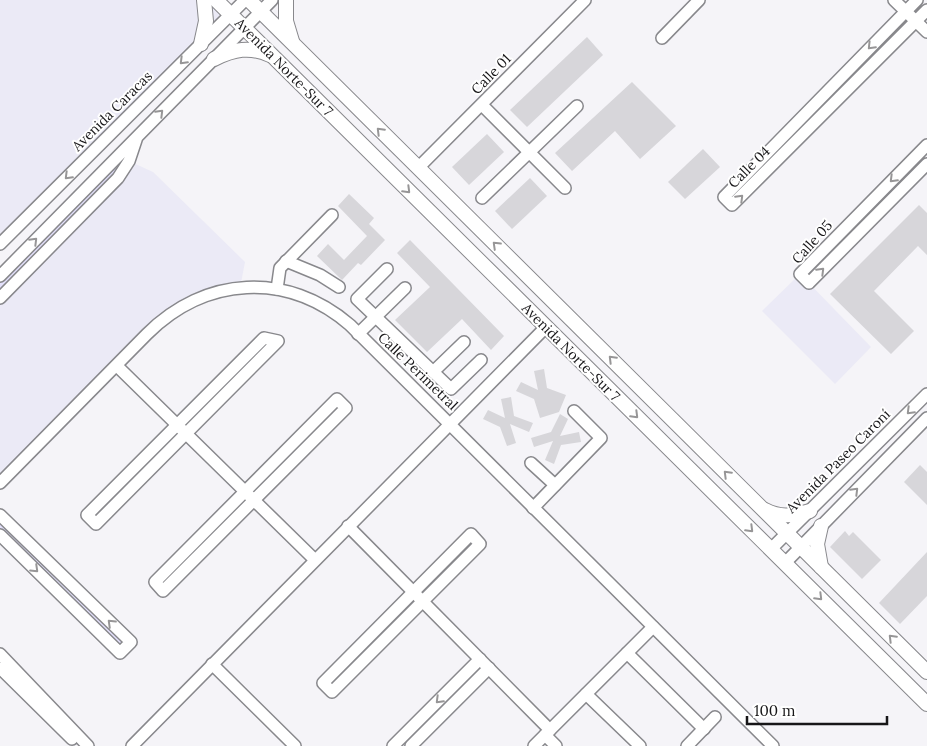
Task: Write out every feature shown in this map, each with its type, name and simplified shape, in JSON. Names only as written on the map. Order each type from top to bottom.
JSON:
[{"type":"main road","points":[[201,44],[206,21],[204,0]]},
{"type":"main road","name":"Avenida Norte-Sur 7","points":[[216,0],[927,704]]},
{"type":"main road","name":"Avenida Norte-Sur 7","points":[[249,0],[927,672]]},
{"type":"main road","points":[[286,0],[286,21],[293,44]]},
{"type":"main road","points":[[214,59],[240,49],[251,49],[274,57]]},
{"type":"main road","points":[[761,508],[778,515],[789,516],[810,511]]},
{"type":"main road","points":[[821,526],[817,549],[821,567]]},
{"type":"street","name":"Avenida Caracas","points":[[0,244],[245,0]]},
{"type":"street","points":[[0,276],[272,0]]},
{"type":"street","name":"Calle 01","points":[[418,168],[585,0]]},
{"type":"street","points":[[662,38],[699,0]]},
{"type":"street","points":[[894,0],[927,32]]},
{"type":"street","name":"Calle 04","points":[[917,0],[724,197],[732,205],[927,10]]},
{"type":"street","points":[[482,105],[566,188]]},
{"type":"street","points":[[482,198],[577,106]]},
{"type":"street","points":[[0,298],[118,178],[129,161],[137,136]]},
{"type":"street","name":"Calle 05","points":[[927,145],[800,274],[809,283],[927,164]]},
{"type":"street","points":[[277,289],[280,268],[332,215]]},
{"type":"street","points":[[286,261],[320,275],[339,287]]},
{"type":"street","points":[[387,269],[357,299],[450,389],[481,360]]},
{"type":"street","points":[[358,334],[405,288]]},
{"type":"street","name":"Calle Perimetral","points":[[0,483],[161,320],[186,304],[231,289],[277,289],[296,293],[323,305],[358,334],[450,423],[773,746]]},
{"type":"street","points":[[132,746],[546,327]]},
{"type":"street","points":[[264,338],[278,342],[96,524],[87,515],[177,424],[264,338]]},
{"type":"street","points":[[433,372],[464,342]]},
{"type":"street","points":[[117,366],[315,560]]},
{"type":"street","name":"Avenida Paseo Caroní","points":[[771,549],[927,394]]},
{"type":"street","points":[[337,399],[346,408],[164,591],[154,582],[245,491],[337,399]]},
{"type":"street","points":[[533,508],[601,438],[574,411]]},
{"type":"street","points":[[785,563],[927,418]]},
{"type":"street","points":[[531,463],[555,485]]},
{"type":"street","points":[[0,515],[131,642],[120,653],[0,535]]},
{"type":"street","points":[[348,526],[489,668],[548,733],[556,746]]},
{"type":"street","points":[[471,534],[480,544],[422,602],[332,692],[323,683],[471,534]]},
{"type":"street","points":[[49,583],[60,573]]},
{"type":"street","points":[[534,746],[653,627]]},
{"type":"street","points":[[627,653],[704,728]]},
{"type":"street","points":[[0,654],[13,675],[78,746]]},
{"type":"street","points":[[393,746],[480,659]]},
{"type":"street","points":[[212,664],[286,742],[295,746]]},
{"type":"street","points":[[0,668],[13,675],[88,746]]},
{"type":"street","points":[[411,746],[489,668]]},
{"type":"street","points":[[586,694],[640,746]]},
{"type":"street","points":[[687,746],[715,717]]},
{"type":"shaded area","points":[[0,0],[216,0],[230,14],[0,244]]},
{"type":"shaded area","points":[[137,136],[129,161],[0,298],[0,276]]},
{"type":"shaded area","points":[[129,161],[153,172],[245,262],[240,288],[186,304],[0,483],[0,276]]},
{"type":"shaded area","points":[[800,274],[871,347],[835,384],[762,311]]},
{"type":"shaded area","points":[[0,515],[131,642],[120,653],[0,535]]},
{"type":"building","points":[[587,37],[603,55],[527,127],[510,110]]},
{"type":"building","points":[[632,82],[676,126],[640,159],[615,131],[572,171],[555,153]]},
{"type":"building","points":[[487,134],[504,152],[469,185],[452,167]]},
{"type":"building","points":[[703,149],[720,167],[685,199],[668,182]]},
{"type":"building","points":[[530,178],[547,196],[512,229],[495,211]]},
{"type":"building","points":[[349,194],[374,218],[369,224],[385,240],[361,265],[358,263],[342,280],[317,256],[328,244],[344,260],[367,236],[338,206]]},
{"type":"building","points":[[919,205],[927,213],[927,255],[918,246],[874,291],[914,331],[891,354],[830,294]]},
{"type":"building","points":[[410,240],[504,336],[491,350],[462,319],[427,352],[395,320],[430,287],[397,253]]},
{"type":"building","points":[[544,369],[547,388],[566,395],[559,412],[540,418],[534,399],[516,391],[521,382],[538,390],[534,371]]},
{"type":"building","points":[[511,397],[514,416],[533,423],[529,432],[510,424],[516,443],[507,446],[500,427],[483,419],[488,410],[505,418],[501,399]]},
{"type":"building","points":[[560,414],[568,419],[560,436],[579,432],[581,442],[561,445],[554,464],[545,460],[553,441],[534,447],[531,438],[551,432]]},
{"type":"building","points":[[920,465],[927,472],[927,505],[904,482]]},
{"type":"building","points":[[845,531],[849,536],[853,532],[881,560],[862,579],[830,547]]},
{"type":"building","points":[[927,552],[927,596],[900,624],[879,603]]}]
